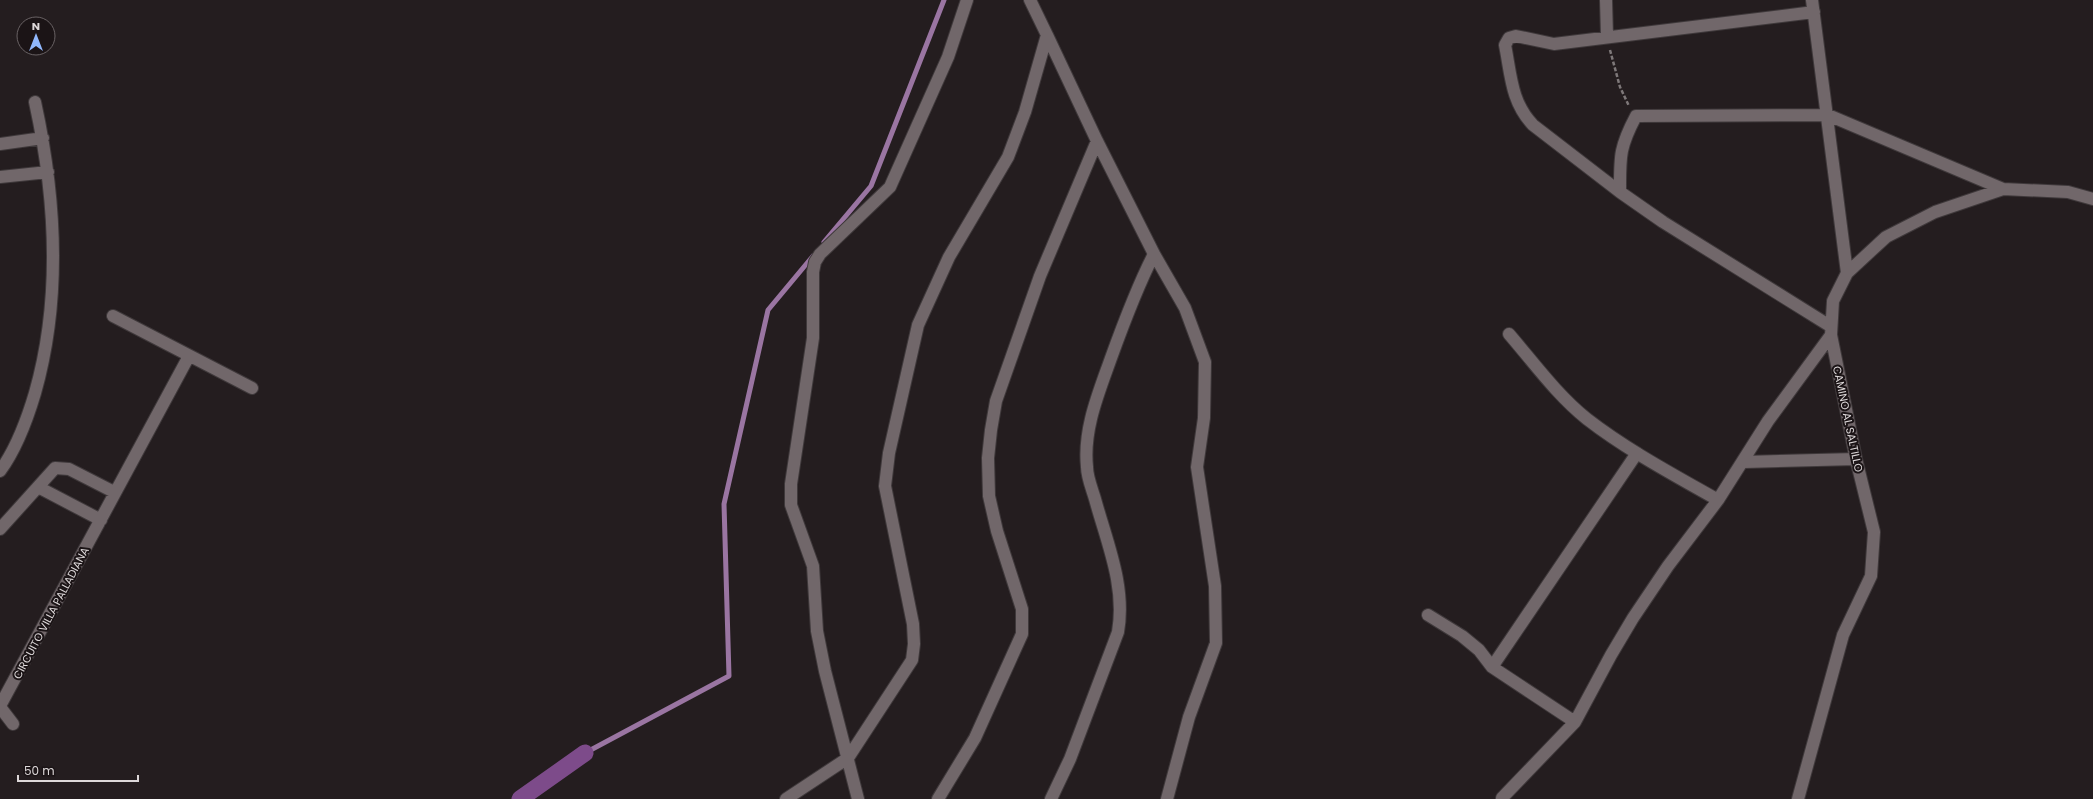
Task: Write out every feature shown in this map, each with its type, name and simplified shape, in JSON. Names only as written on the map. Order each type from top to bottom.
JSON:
[{"type":"street","points":[[858,799],[825,671],[817,631],[813,566],[791,505],[790,495],[813,338],[813,272],[820,254],[890,187],[948,57],[967,0]]},
{"type":"street","points":[[1030,0],[1097,141],[1154,254],[1185,308],[1205,362],[1204,418],[1198,467],[1215,586],[1216,643],[1190,717],[1167,799]]},
{"type":"street","points":[[1606,0],[1607,36]]},
{"type":"street","points":[[1812,0],[1828,114],[1847,273]]},
{"type":"street","points":[[1502,798],[1575,722],[1611,654],[1633,618],[1668,566],[1718,500],[1744,462],[1768,421],[1831,330],[1620,192],[1533,125],[1522,114],[1517,103],[1505,45],[1509,38],[1516,36],[1554,44],[1607,36],[1814,12]]},
{"type":"street","points":[[786,799],[848,758],[912,660],[913,624],[885,486],[889,453],[918,325],[949,257],[1008,157],[1025,112],[1047,35]]},
{"type":"street","points":[[0,470],[6,462],[26,422],[40,376],[49,327],[54,275],[53,227],[48,172],[43,138],[35,102]]},
{"type":"street","points":[[1620,192],[1620,156],[1624,138],[1636,116],[1828,114],[2003,189]]},
{"type":"street","points":[[0,144],[43,138]]},
{"type":"street","points":[[938,799],[974,738],[1022,634],[1022,608],[997,531],[989,496],[988,458],[991,430],[996,401],[1040,276],[1097,141]]},
{"type":"street","points":[[0,177],[48,172]]},
{"type":"street","name":"CAMINO AL SALTILLO","points":[[1798,799],[1843,635],[1871,576],[1874,532],[1856,459],[1831,330],[1833,301],[1847,273],[1886,237],[1935,212],[2003,189],[2068,192],[2093,199]]},
{"type":"street","points":[[1051,799],[1070,759],[1118,632],[1121,614],[1120,589],[1086,467],[1088,437],[1096,401],[1126,317],[1141,279],[1154,254]]},
{"type":"street","points":[[113,316],[252,388]]},
{"type":"street","points":[[1509,334],[1559,394],[1587,418],[1637,453],[1718,500]]},
{"type":"street","name":"CIRCUITO VILLA PALLADIANA","points":[[13,724],[0,707],[101,520],[114,492],[189,356]]},
{"type":"street","points":[[1492,667],[1637,453]]},
{"type":"street","points":[[1744,462],[1856,459]]},
{"type":"street","points":[[0,529],[55,468],[69,469],[114,492]]},
{"type":"street","points":[[38,486],[101,520]]},
{"type":"street","points":[[1428,615],[1462,636],[1479,650],[1492,667],[1575,722]]},
{"type":"path","points":[[1607,36],[1620,87],[1636,116]]},
{"type":"waterway","points":[[824,242],[871,186],[944,0]]},
{"type":"waterway","points":[[585,753],[729,676],[724,504],[768,310],[813,256]]},
{"type":"waterway","points":[[520,799],[585,753]]}]
